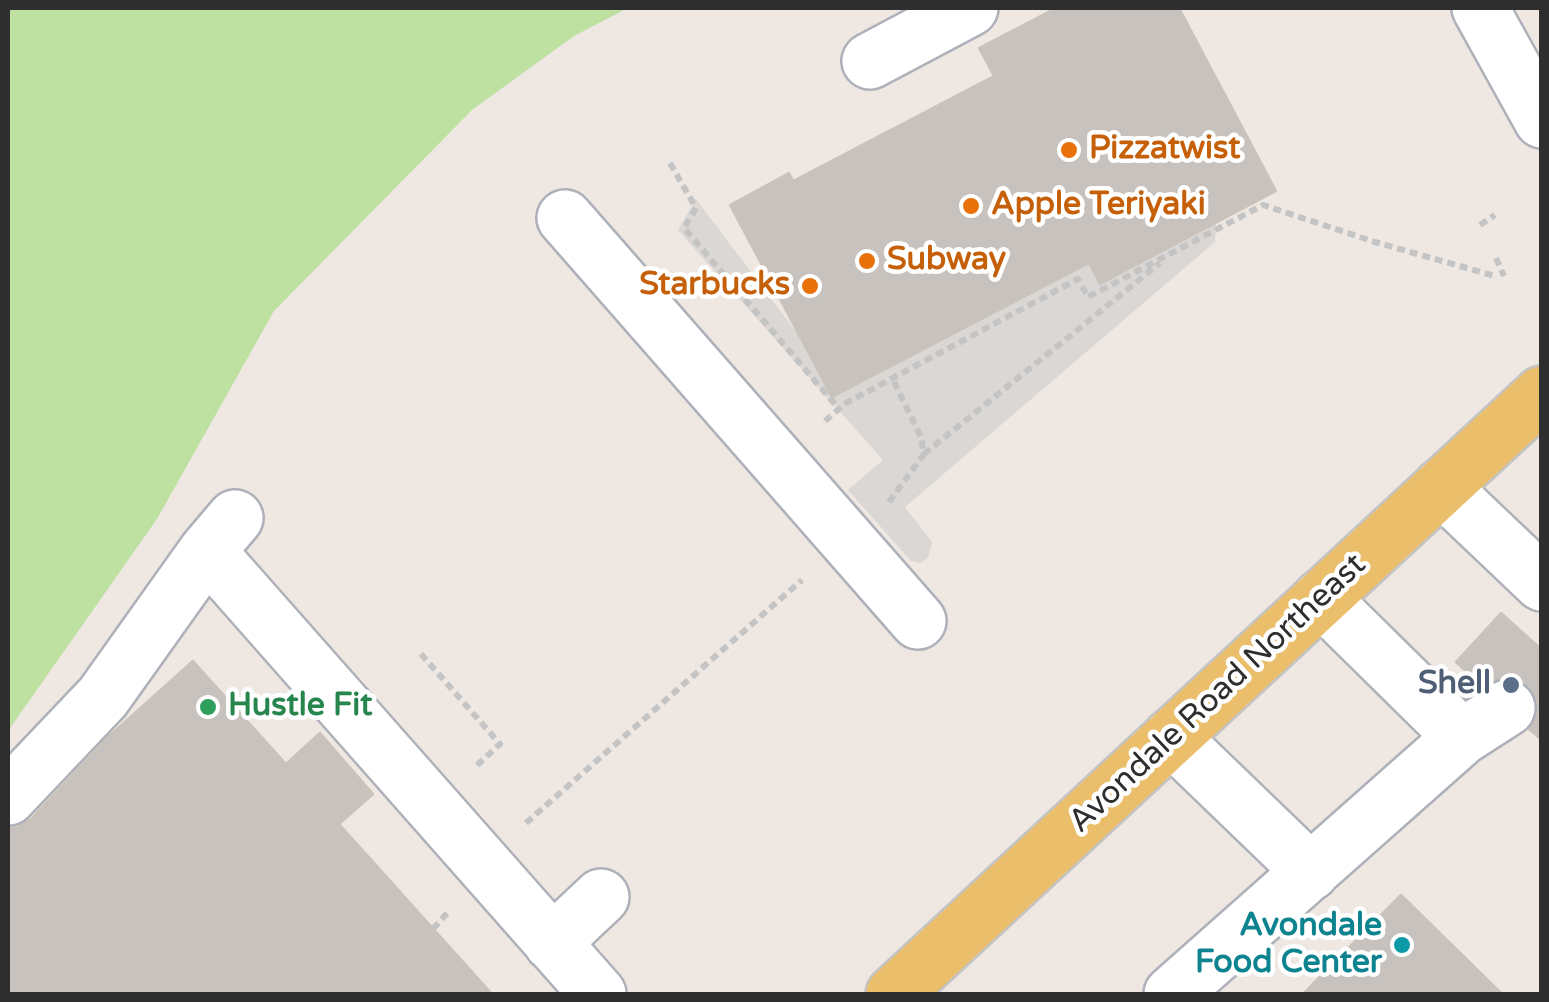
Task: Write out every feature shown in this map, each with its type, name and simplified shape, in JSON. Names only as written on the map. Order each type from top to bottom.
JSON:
[{"type":"main road","name":"Avondale Road Northeast","points":[[894,994],[1542,394]]},
{"type":"street","points":[[870,61],[970,8]]},
{"type":"street","points":[[1480,8],[1542,120]]},
{"type":"street","points":[[565,218],[918,621]]},
{"type":"street","points":[[1441,487],[1542,584]]},
{"type":"street","points":[[8,797],[103,697],[221,534],[431,806],[598,994]]},
{"type":"street","points":[[1172,994],[1484,723],[1321,598]]},
{"type":"street","points":[[1172,737],[1311,872]]},
{"type":"street","points":[[552,943],[601,897]]},
{"type":"path","points":[[670,163],[696,208],[684,228],[839,409]]},
{"type":"path","points":[[434,929],[484,864],[898,494],[924,454],[1189,240],[1263,205],[1375,242],[1499,276],[1496,258]]},
{"type":"path","points":[[1480,225],[1495,215]]},
{"type":"path","points":[[778,461],[864,393],[1023,308],[1068,279],[1078,278],[1088,297],[1172,252]]},
{"type":"path","points":[[1018,300],[1023,308]]},
{"type":"path","points":[[968,326],[973,335]]},
{"type":"path","points":[[914,354],[919,364]]},
{"type":"path","points":[[892,378],[921,437],[924,454]]},
{"type":"path","points":[[859,383],[864,393]]},
{"type":"path","points":[[421,654],[500,744],[431,806]]},
{"type":"green space","points":[[8,8],[628,8],[574,36],[472,110],[274,311],[157,519],[8,731]]},
{"type":"shaded area","points":[[696,199],[800,337],[832,397],[1089,263],[1216,222],[1215,242],[905,507],[932,542],[928,558],[920,563],[911,561],[848,490],[883,460],[678,230]]},
{"type":"building","points":[[1056,8],[1179,8],[1276,191],[1100,284],[1089,263],[832,397],[730,205],[789,173],[793,181],[994,76],[979,48]]},
{"type":"building","name":"Shell","points":[[1501,613],[1542,650],[1542,740],[1529,729],[1538,707],[1533,690],[1520,680],[1506,677],[1483,687],[1456,662]]},
{"type":"building","points":[[193,661],[286,764],[320,733],[373,794],[339,824],[492,994],[8,994],[8,827],[18,827],[31,819],[107,738]]},
{"type":"building","name":"Avondale Food Center","points":[[1401,895],[1502,994],[1303,994]]},
{"type":"tunnel","points":[[1507,708],[1542,671]]},
{"type":"place","name":"Pizzatwist","points":[[1069,150]]},
{"type":"place","name":"Apple Teriyaki","points":[[971,206]]},
{"type":"place","name":"Subway","points":[[867,261]]},
{"type":"place","name":"Starbucks","points":[[810,286]]},
{"type":"place","name":"Shell","points":[[1511,685]]},
{"type":"place","name":"Hustle Fit","points":[[208,707]]},
{"type":"place","name":"Avondale Food Center","points":[[1402,945]]}]
